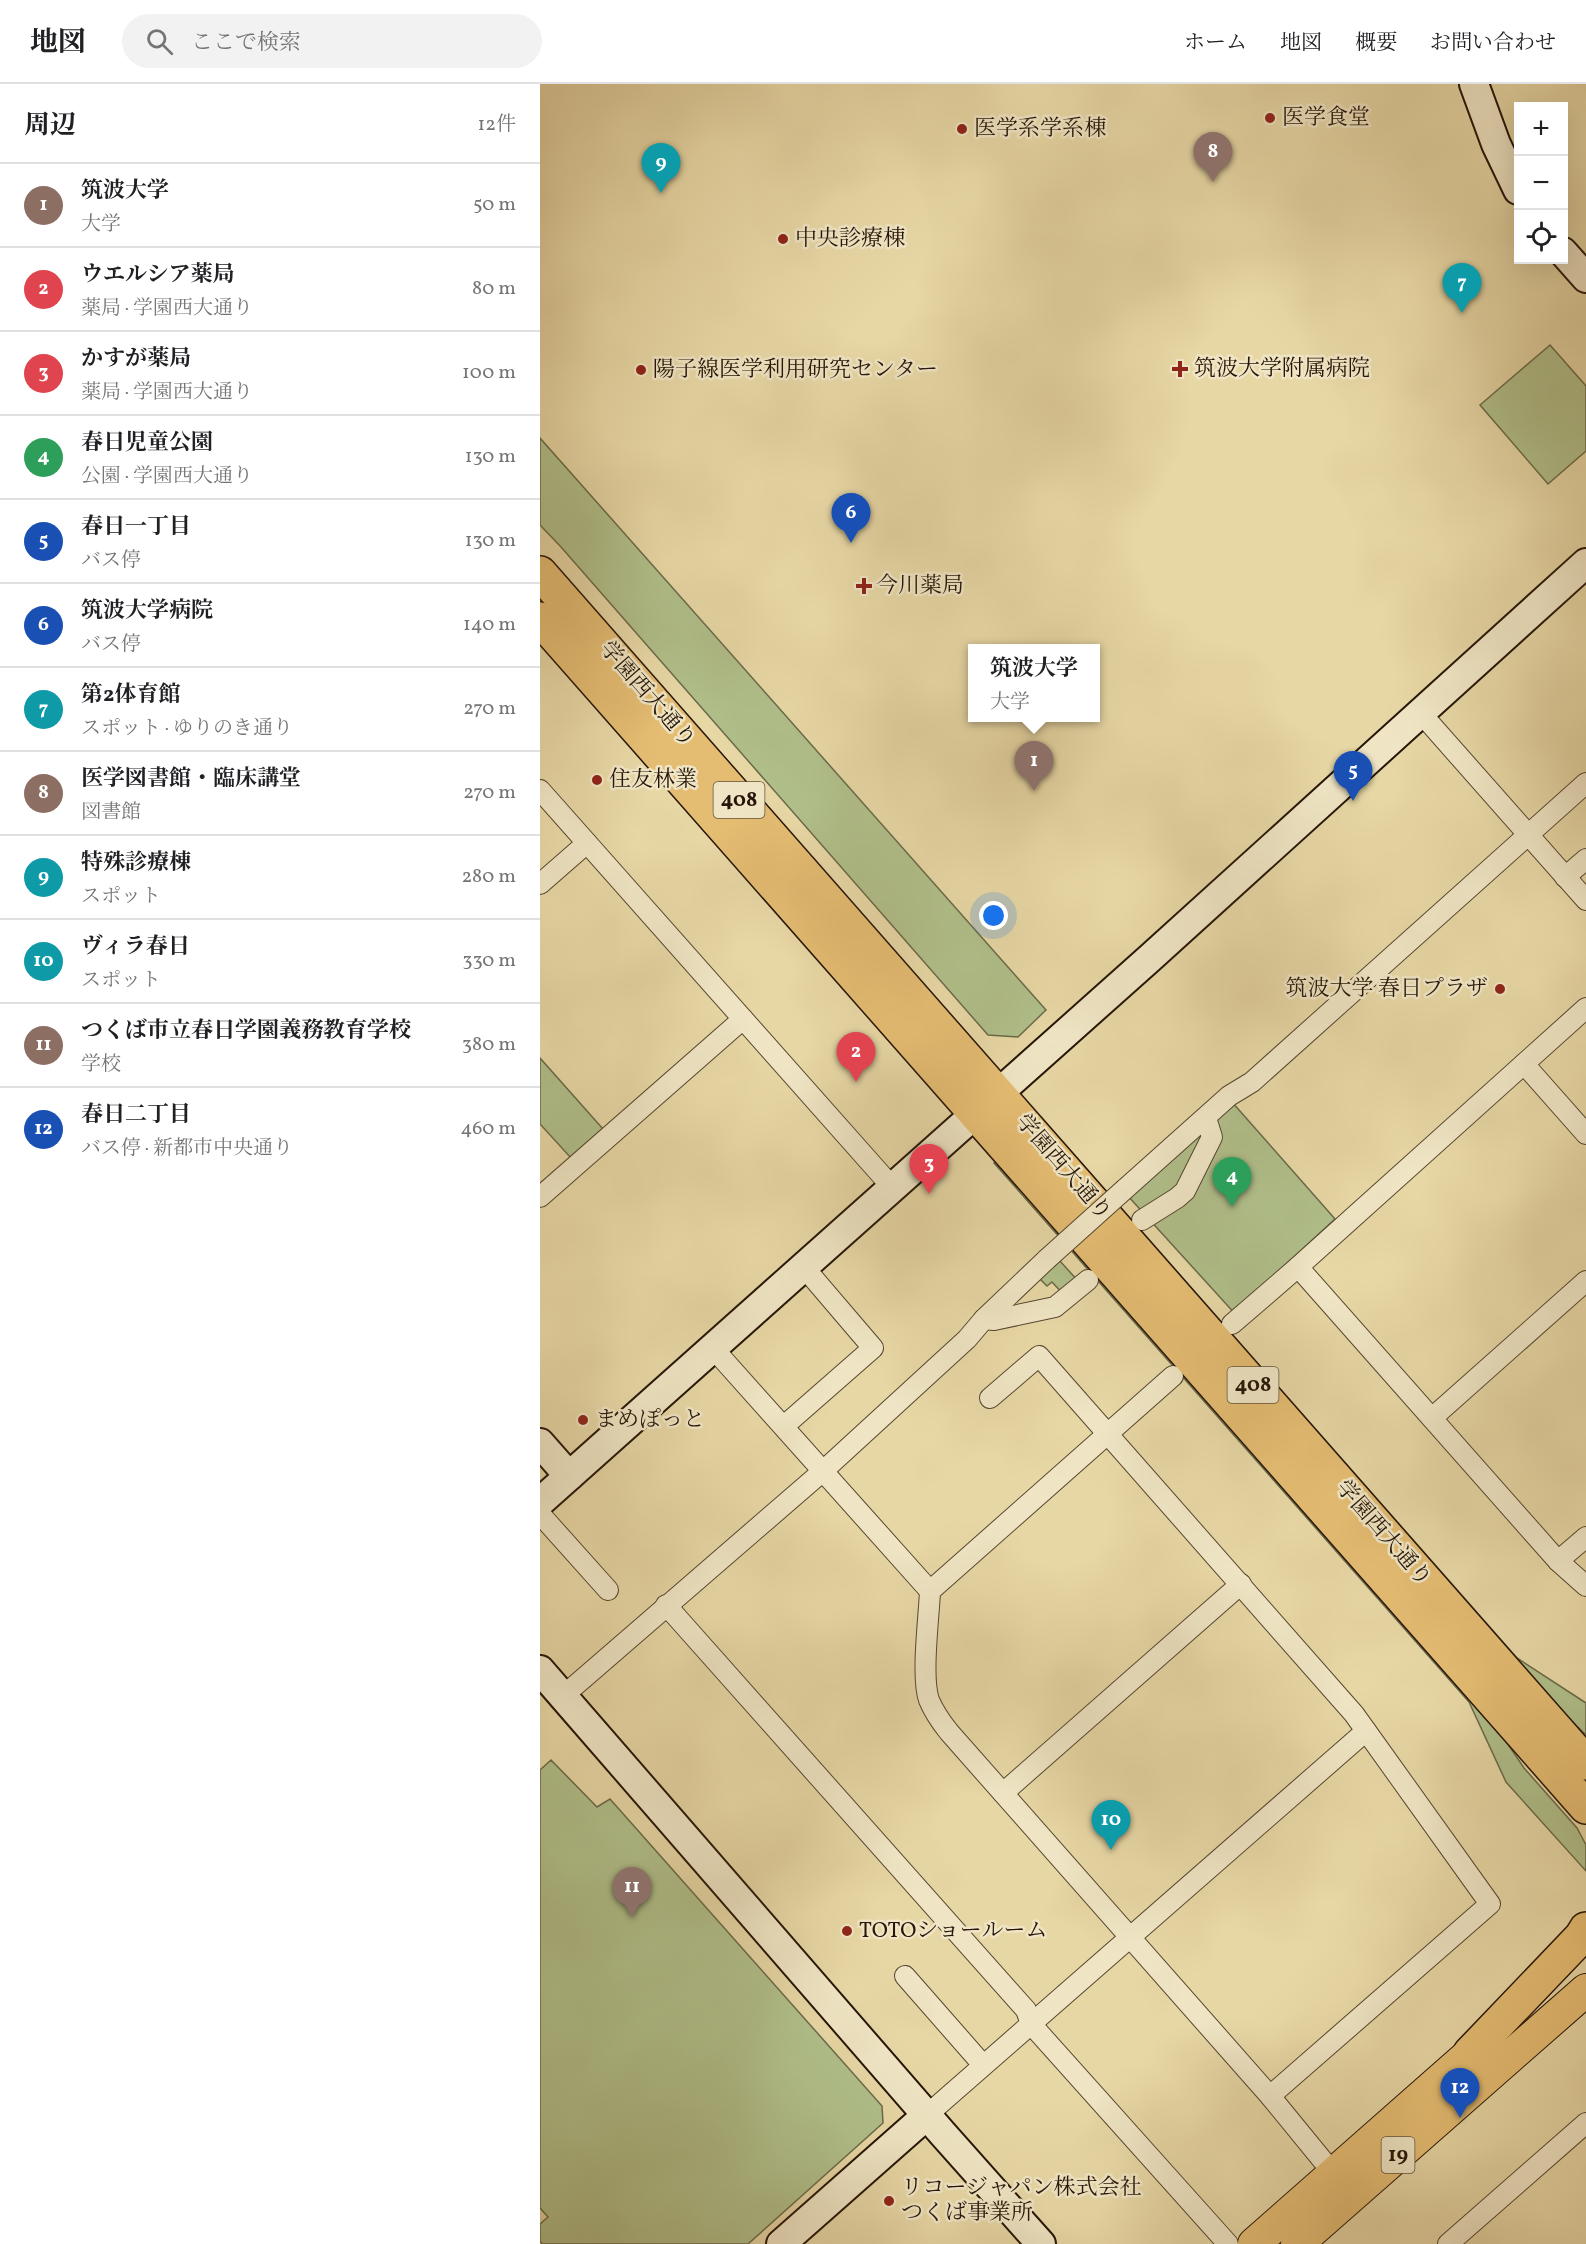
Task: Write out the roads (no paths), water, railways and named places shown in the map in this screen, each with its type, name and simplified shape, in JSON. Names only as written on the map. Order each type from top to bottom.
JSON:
[{"type":"highway","name":"学園西大通り","points":[[541,575],[985,1103],[1530,1723],[1586,1807]]},
{"type":"highway","name":"学園西大通り","points":[[540,619],[985,1103]]},
{"type":"highway","name":"学園西大通り","points":[[1530,1723],[1586,1763]]},
{"type":"highway","points":[[1530,1723],[1534,1767],[1586,1826]]},
{"type":"highway","points":[[1479,2065],[1586,1929]]},
{"type":"main road","name":"19","points":[[1297,2244],[1479,2065],[1586,1951]]},
{"type":"main road","name":"19","points":[[1254,2244],[1479,2065],[1586,1990]]},
{"type":"main road","points":[[1479,2065],[1586,2006]]},
{"type":"street","points":[[1474,84],[1496,144],[1514,182]]},
{"type":"street","points":[[1568,258],[1586,278]]},
{"type":"street","points":[[540,1502],[1158,950],[1419,711],[1586,563]]},
{"type":"street","points":[[1419,711],[1586,900]]},
{"type":"street","points":[[563,1696],[823,1470],[967,1339],[984,1319],[1047,1259],[1229,1096],[1252,1082],[1586,783]]},
{"type":"street","points":[[540,790],[892,1187]]},
{"type":"street","points":[[540,884],[587,843]]},
{"type":"street","points":[[1565,877],[1586,858]]},
{"type":"street","points":[[1232,1324],[1586,1008]]},
{"type":"street","points":[[540,1197],[743,1019]]},
{"type":"street","points":[[1524,1064],[1586,1134]]},
{"type":"street","points":[[1142,1220],[1185,1191],[1212,1137],[1206,1118]]},
{"type":"street","points":[[784,1426],[873,1348],[803,1266]]},
{"type":"street","points":[[1298,1267],[1558,1561],[1586,1586]]},
{"type":"street","points":[[984,1319],[994,1320],[1056,1307],[1088,1280]]},
{"type":"street","points":[[1432,1418],[1586,1281]]},
{"type":"street","points":[[712,1347],[930,1591],[926,1682],[928,1697],[949,1732],[1270,2096],[1324,2162]]},
{"type":"street","points":[[990,1398],[1039,1356],[1354,1714],[1490,1904],[1270,2096]]},
{"type":"street","points":[[930,1591],[1173,1376]]},
{"type":"street","points":[[540,1443],[569,1476]]},
{"type":"street","points":[[540,1514],[608,1590]]},
{"type":"street","points":[[1558,1561],[1586,1537]]},
{"type":"street","points":[[1004,1793],[1241,1584]]},
{"type":"street","points":[[666,1605],[1026,2010],[1031,2024],[1228,2244]]},
{"type":"street","points":[[540,1670],[1041,2244]]},
{"type":"street","points":[[1530,1723],[1574,1734],[1586,1747]]},
{"type":"street","points":[[782,2244],[983,2065],[1366,1731]]},
{"type":"street","points":[[905,1976],[983,2065]]},
{"type":"street","points":[[1448,2244],[1586,2123]]},
{"type":"place","name":"医学食堂","points":[[1270,118]]},
{"type":"place","name":"医学系学系棟","points":[[962,129]]},
{"type":"place","name":"医学図書館・臨床講堂","points":[[1213,182]]},
{"type":"place","name":"特殊診療棟","points":[[661,193]]},
{"type":"place","name":"中央診療棟","points":[[783,239]]},
{"type":"place","name":"第2体育館","points":[[1462,313]]},
{"type":"place","name":"筑波大学附属病院","points":[[1180,369]]},
{"type":"place","name":"陽子線医学利用研究センター","points":[[641,370]]},
{"type":"place","name":"筑波大学病院","points":[[851,543]]},
{"type":"place","name":"今川薬局","points":[[864,586]]},
{"type":"place","name":"住友林業","points":[[597,780]]},
{"type":"place","name":"筑波大学","points":[[1034,791]]},
{"type":"place","name":"春日一丁目","points":[[1353,801]]},
{"type":"place","name":"筑波大学 春日プラザ","points":[[1500,989]]},
{"type":"place","name":"ウエルシア薬局","points":[[856,1082]]},
{"type":"place","name":"かすが薬局","points":[[929,1194]]},
{"type":"place","name":"春日児童公園","points":[[1232,1207]]},
{"type":"place","name":"まめぽっと","points":[[583,1420]]},
{"type":"place","name":"ヴィラ春日","points":[[1111,1850]]},
{"type":"place","name":"つくば市立春日学園義務教育学校","points":[[632,1917]]},
{"type":"place","name":"TOTOショールーム","points":[[847,1931]]},
{"type":"place","name":"春日二丁目","points":[[1460,2118]]},
{"type":"place","name":"リコージャパン株式会社 つくば事業所","points":[[889,2201]]}]
